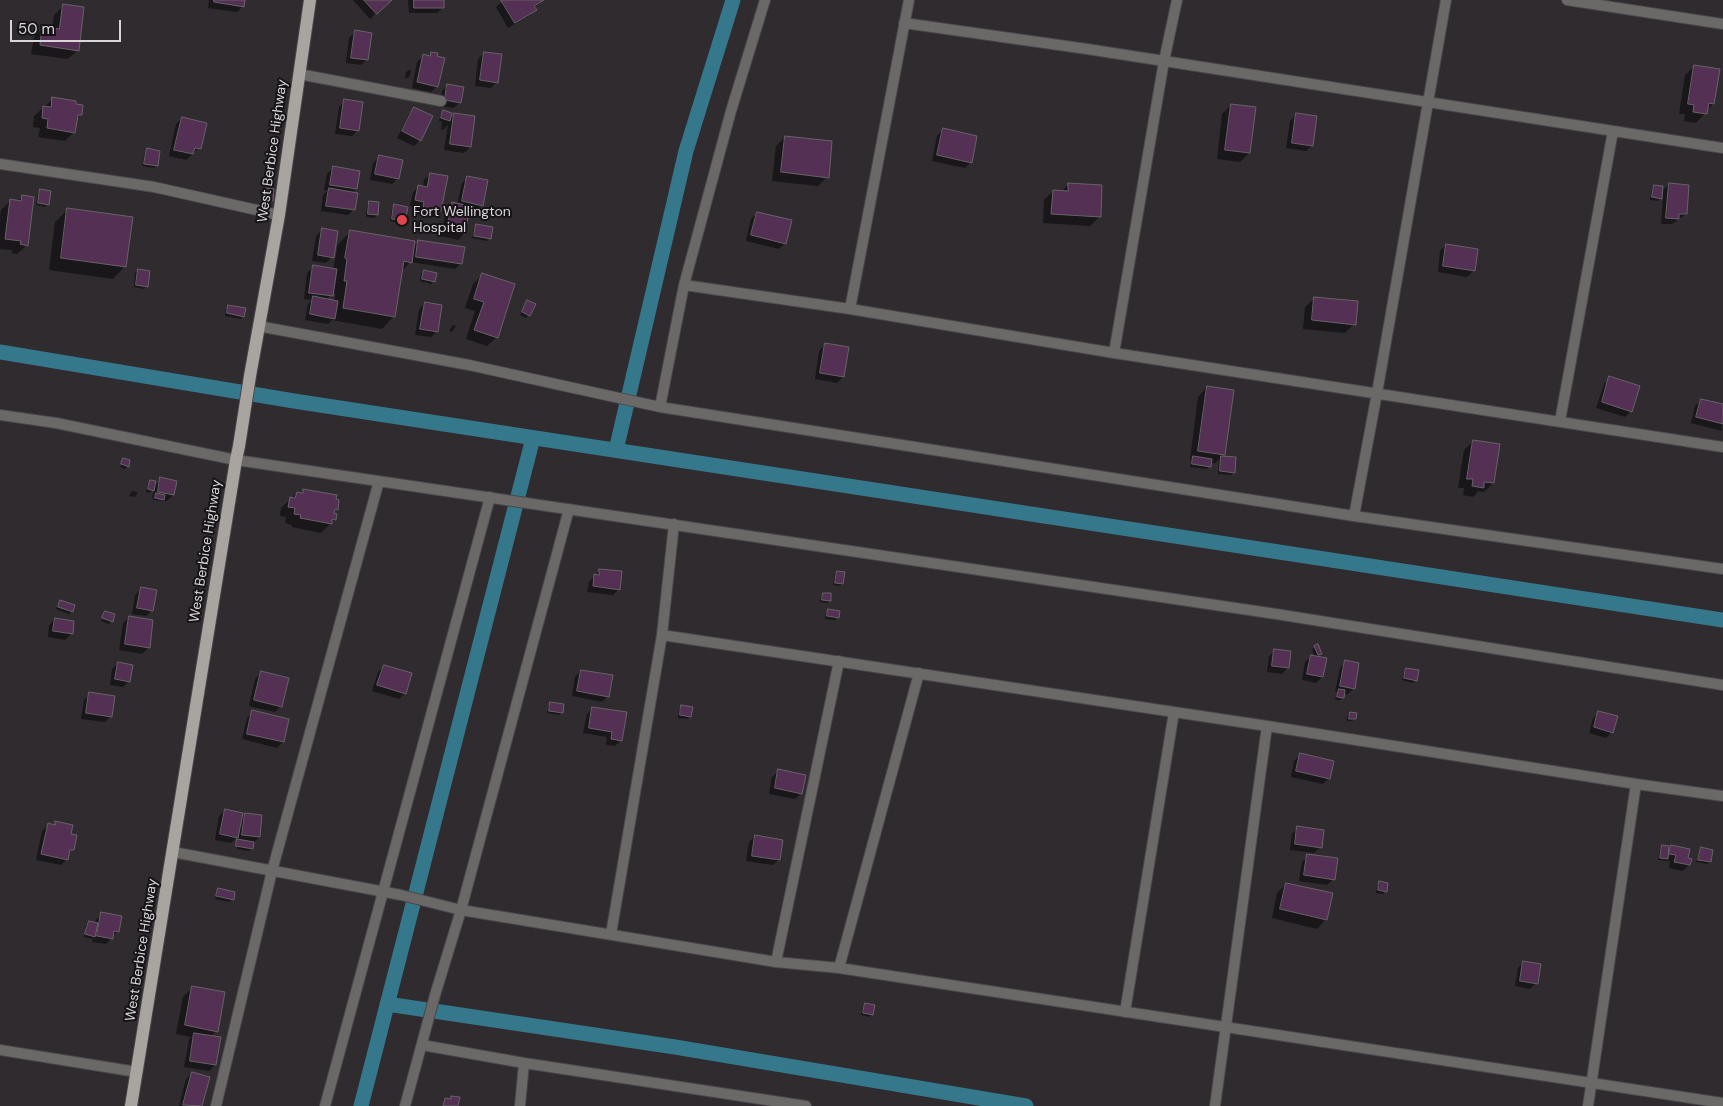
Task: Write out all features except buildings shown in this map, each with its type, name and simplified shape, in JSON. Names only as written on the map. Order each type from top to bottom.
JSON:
[{"type":"main road","name":"West Berbice Highway","points":[[131,1106],[236,460],[240,446],[258,326],[279,215],[310,0]]},
{"type":"street","points":[[660,408],[684,284],[731,111],[765,0]]},
{"type":"street","points":[[850,309],[908,0]]},
{"type":"street","points":[[1114,352],[1164,61],[1177,0]]},
{"type":"street","points":[[1354,516],[1378,393],[1446,0]]},
{"type":"street","points":[[1567,0],[1723,24]]},
{"type":"street","points":[[904,23],[1164,61],[1723,148]]},
{"type":"street","points":[[299,74],[441,101]]},
{"type":"street","points":[[1560,422],[1613,131]]},
{"type":"street","points":[[0,164],[154,187],[279,215]]},
{"type":"street","points":[[684,284],[1723,447]]},
{"type":"street","points":[[258,326],[469,365],[660,408],[1354,516],[1723,569]]},
{"type":"street","points":[[0,415],[56,423],[236,460],[1276,614],[1723,685]]},
{"type":"street","points":[[216,1106],[272,871],[379,481]]},
{"type":"street","points":[[326,1106],[490,497]]},
{"type":"street","points":[[405,1106],[435,995],[461,910],[569,509]]},
{"type":"street","points":[[611,934],[662,635],[674,524]]},
{"type":"street","points":[[662,635],[839,660],[1723,796]]},
{"type":"street","points":[[776,962],[839,660]]},
{"type":"street","points":[[839,968],[919,673]]},
{"type":"street","points":[[1124,1012],[1174,712]]},
{"type":"street","points":[[1215,1106],[1267,726]]},
{"type":"street","points":[[1588,1106],[1636,784]]},
{"type":"street","points":[[173,852],[401,895],[461,910],[776,962],[839,968],[1723,1103]]},
{"type":"street","points":[[422,1045],[524,1063],[806,1106]]},
{"type":"street","points":[[0,1050],[137,1072]]},
{"type":"street","points":[[520,1106],[524,1063]]},
{"type":"waterway","points":[[616,450],[686,151],[733,0]]},
{"type":"waterway","points":[[0,352],[294,401],[1723,620]]},
{"type":"waterway","points":[[361,1106],[533,438]]},
{"type":"waterway","points":[[387,1004],[675,1047],[1026,1106]]},
{"type":"place","name":"Fort Wellington Hospital","points":[[402,220]]}]
